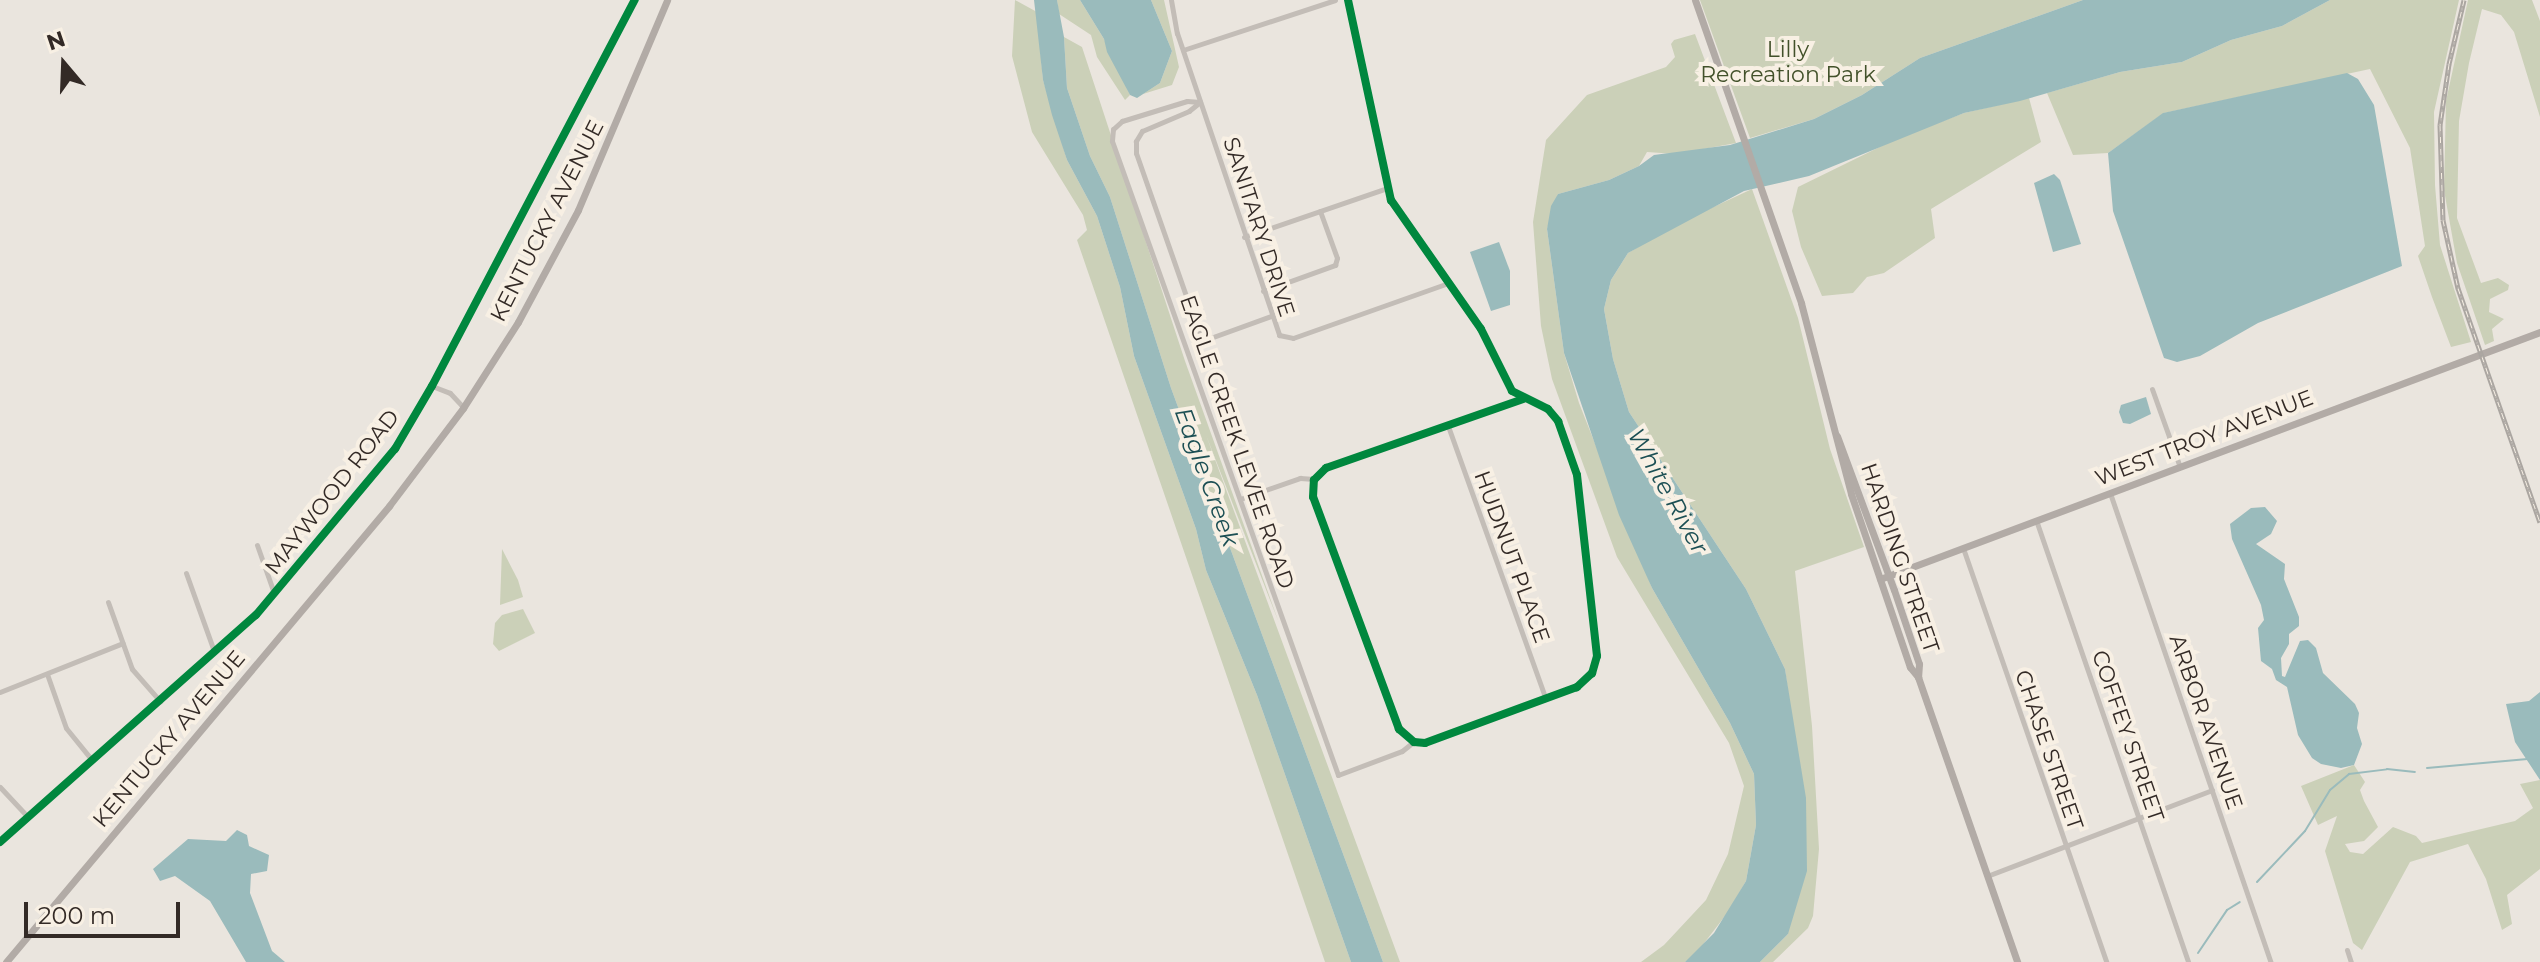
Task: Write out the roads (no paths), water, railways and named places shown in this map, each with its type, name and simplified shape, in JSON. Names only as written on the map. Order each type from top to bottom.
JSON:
[{"type":"main road","name":"KENTUCKY AVENUE","points":[[6,962],[389,506],[463,408],[518,322],[572,222],[667,0]]},
{"type":"main road","points":[[1695,0],[1807,322],[1833,427]]},
{"type":"main road","name":"WEST TROY AVENUE","points":[[1880,579],[2540,332]]},
{"type":"main road","name":"HARDING STREET","points":[[1833,427],[1889,575],[1917,659],[1918,677]]},
{"type":"main road","name":"HARDING STREET","points":[[1833,427],[1837,452],[1880,579],[1910,667],[1918,677]]},
{"type":"main road","points":[[1918,677],[2017,962]]},
{"type":"street","name":"MAYWOOD ROAD","points":[[0,842],[215,652],[275,594],[393,452],[432,386],[635,0]]},
{"type":"street","name":"SANITARY DRIVE","points":[[1171,0],[1183,50],[1279,335],[1293,338],[1448,283]]},
{"type":"street","points":[[1183,50],[1335,0]]},
{"type":"street","points":[[1348,0],[1387,188],[1398,211],[1481,329],[1512,391],[1555,415],[1576,470],[1597,656],[1594,671],[1583,683],[1425,743],[1413,742],[1399,729],[1313,497],[1314,479],[1326,468],[1523,399]]},
{"type":"street","name":"EAGLE CREEK LEVEE ROAD","points":[[1200,102],[1187,101],[1122,121],[1113,129],[1112,139],[1338,775],[1402,751],[1413,742]]},
{"type":"street","points":[[1200,102],[1191,110],[1141,133],[1135,148],[1141,168],[1202,341],[1271,316]]},
{"type":"street","points":[[1244,237],[1387,188]]},
{"type":"street","points":[[1263,291],[1335,265],[1337,258],[1320,211]]},
{"type":"street","points":[[432,386],[455,396],[463,408]]},
{"type":"street","points":[[2152,389],[2180,467]]},
{"type":"street","name":"HUDNUT PLACE","points":[[1448,426],[1546,699]]},
{"type":"street","points":[[1240,499],[1300,478],[1314,479]]},
{"type":"street","name":"ARBOR AVENUE","points":[[2110,493],[2271,962]]},
{"type":"street","name":"COFFEY STREET","points":[[2036,520],[2188,962]]},
{"type":"street","points":[[257,545],[275,594]]},
{"type":"street","name":"CHASE STREET","points":[[1963,548],[2106,962]]},
{"type":"street","points":[[186,573],[215,652]]},
{"type":"street","points":[[108,602],[132,669],[160,701]]},
{"type":"street","points":[[0,692],[123,643]]},
{"type":"street","points":[[47,674],[66,728],[92,760]]},
{"type":"street","points":[[0,787],[28,817]]},
{"type":"street","points":[[1987,876],[2212,790]]},
{"type":"street","points":[[2347,950],[2351,962]]},
{"type":"water","name":"Eagle Creek","points":[[1034,0],[1057,0],[1064,37],[1067,88],[1090,156],[1110,197],[1171,388],[1383,962],[1351,962],[1257,695],[1206,570],[1196,529],[1134,356],[1120,287],[1097,216],[1067,160],[1052,115],[1043,80]]},
{"type":"water","points":[[1080,0],[1151,0],[1172,51],[1160,83],[1137,98],[1130,95],[1107,52],[1104,39]]},
{"type":"water","name":"White River","points":[[2083,0],[2330,0],[2282,26],[2231,40],[2182,62],[2120,72],[2020,101],[1964,113],[1809,176],[1744,191],[1628,253],[1611,280],[1604,309],[1613,359],[1629,412],[1746,589],[1785,669],[1806,798],[1807,871],[1788,934],[1760,962],[1685,962],[1714,933],[1746,881],[1756,825],[1754,774],[1730,723],[1652,588],[1619,515],[1564,353],[1547,229],[1551,206],[1558,194],[1609,180],[1654,155],[1730,145],[1814,119],[1862,95],[1920,58]]},
{"type":"water","points":[[2347,73],[2358,79],[2374,105],[2402,266],[2258,323],[2200,356],[2177,362],[2164,358],[2113,211],[2108,153],[2163,113]]},
{"type":"water","points":[[2054,174],[2060,180],[2081,244],[2053,252],[2034,183]]},
{"type":"water","points":[[1499,242],[1510,271],[1510,305],[1491,311],[1470,252]]},
{"type":"water","points":[[2146,397],[2151,414],[2130,424],[2123,423],[2119,412],[2121,405]]},
{"type":"water","points":[[2265,507],[2277,521],[2271,534],[2256,544],[2285,564],[2284,579],[2299,617],[2299,626],[2289,634],[2289,644],[2281,658],[2282,676],[2285,677],[2300,641],[2308,640],[2316,648],[2323,673],[2355,704],[2359,713],[2357,728],[2362,744],[2354,765],[2341,768],[2321,764],[2312,758],[2298,735],[2287,687],[2276,680],[2272,669],[2261,661],[2258,628],[2264,620],[2261,605],[2232,539],[2230,524],[2251,508]]},
{"type":"water","points":[[2540,692],[2540,780],[2515,742],[2506,704],[2529,701]]},
{"type":"water","points":[[237,830],[247,835],[249,846],[269,855],[267,871],[251,874],[250,893],[272,951],[285,962],[246,962],[210,901],[175,876],[160,881],[153,869],[188,839],[226,841]]},
{"type":"waterway","points":[[2427,768],[2528,759]]},
{"type":"waterway","points":[[2257,882],[2305,831],[2330,790],[2349,774],[2387,769],[2415,772]]},
{"type":"waterway","points":[[2198,953],[2227,910],[2240,902]]},
{"type":"railway","points":[[2464,0],[2449,64],[2440,125],[2443,220],[2458,288],[2540,522]]},
{"type":"park label","name":"Lilly Recreation Park","points":[[1788,62]]}]
